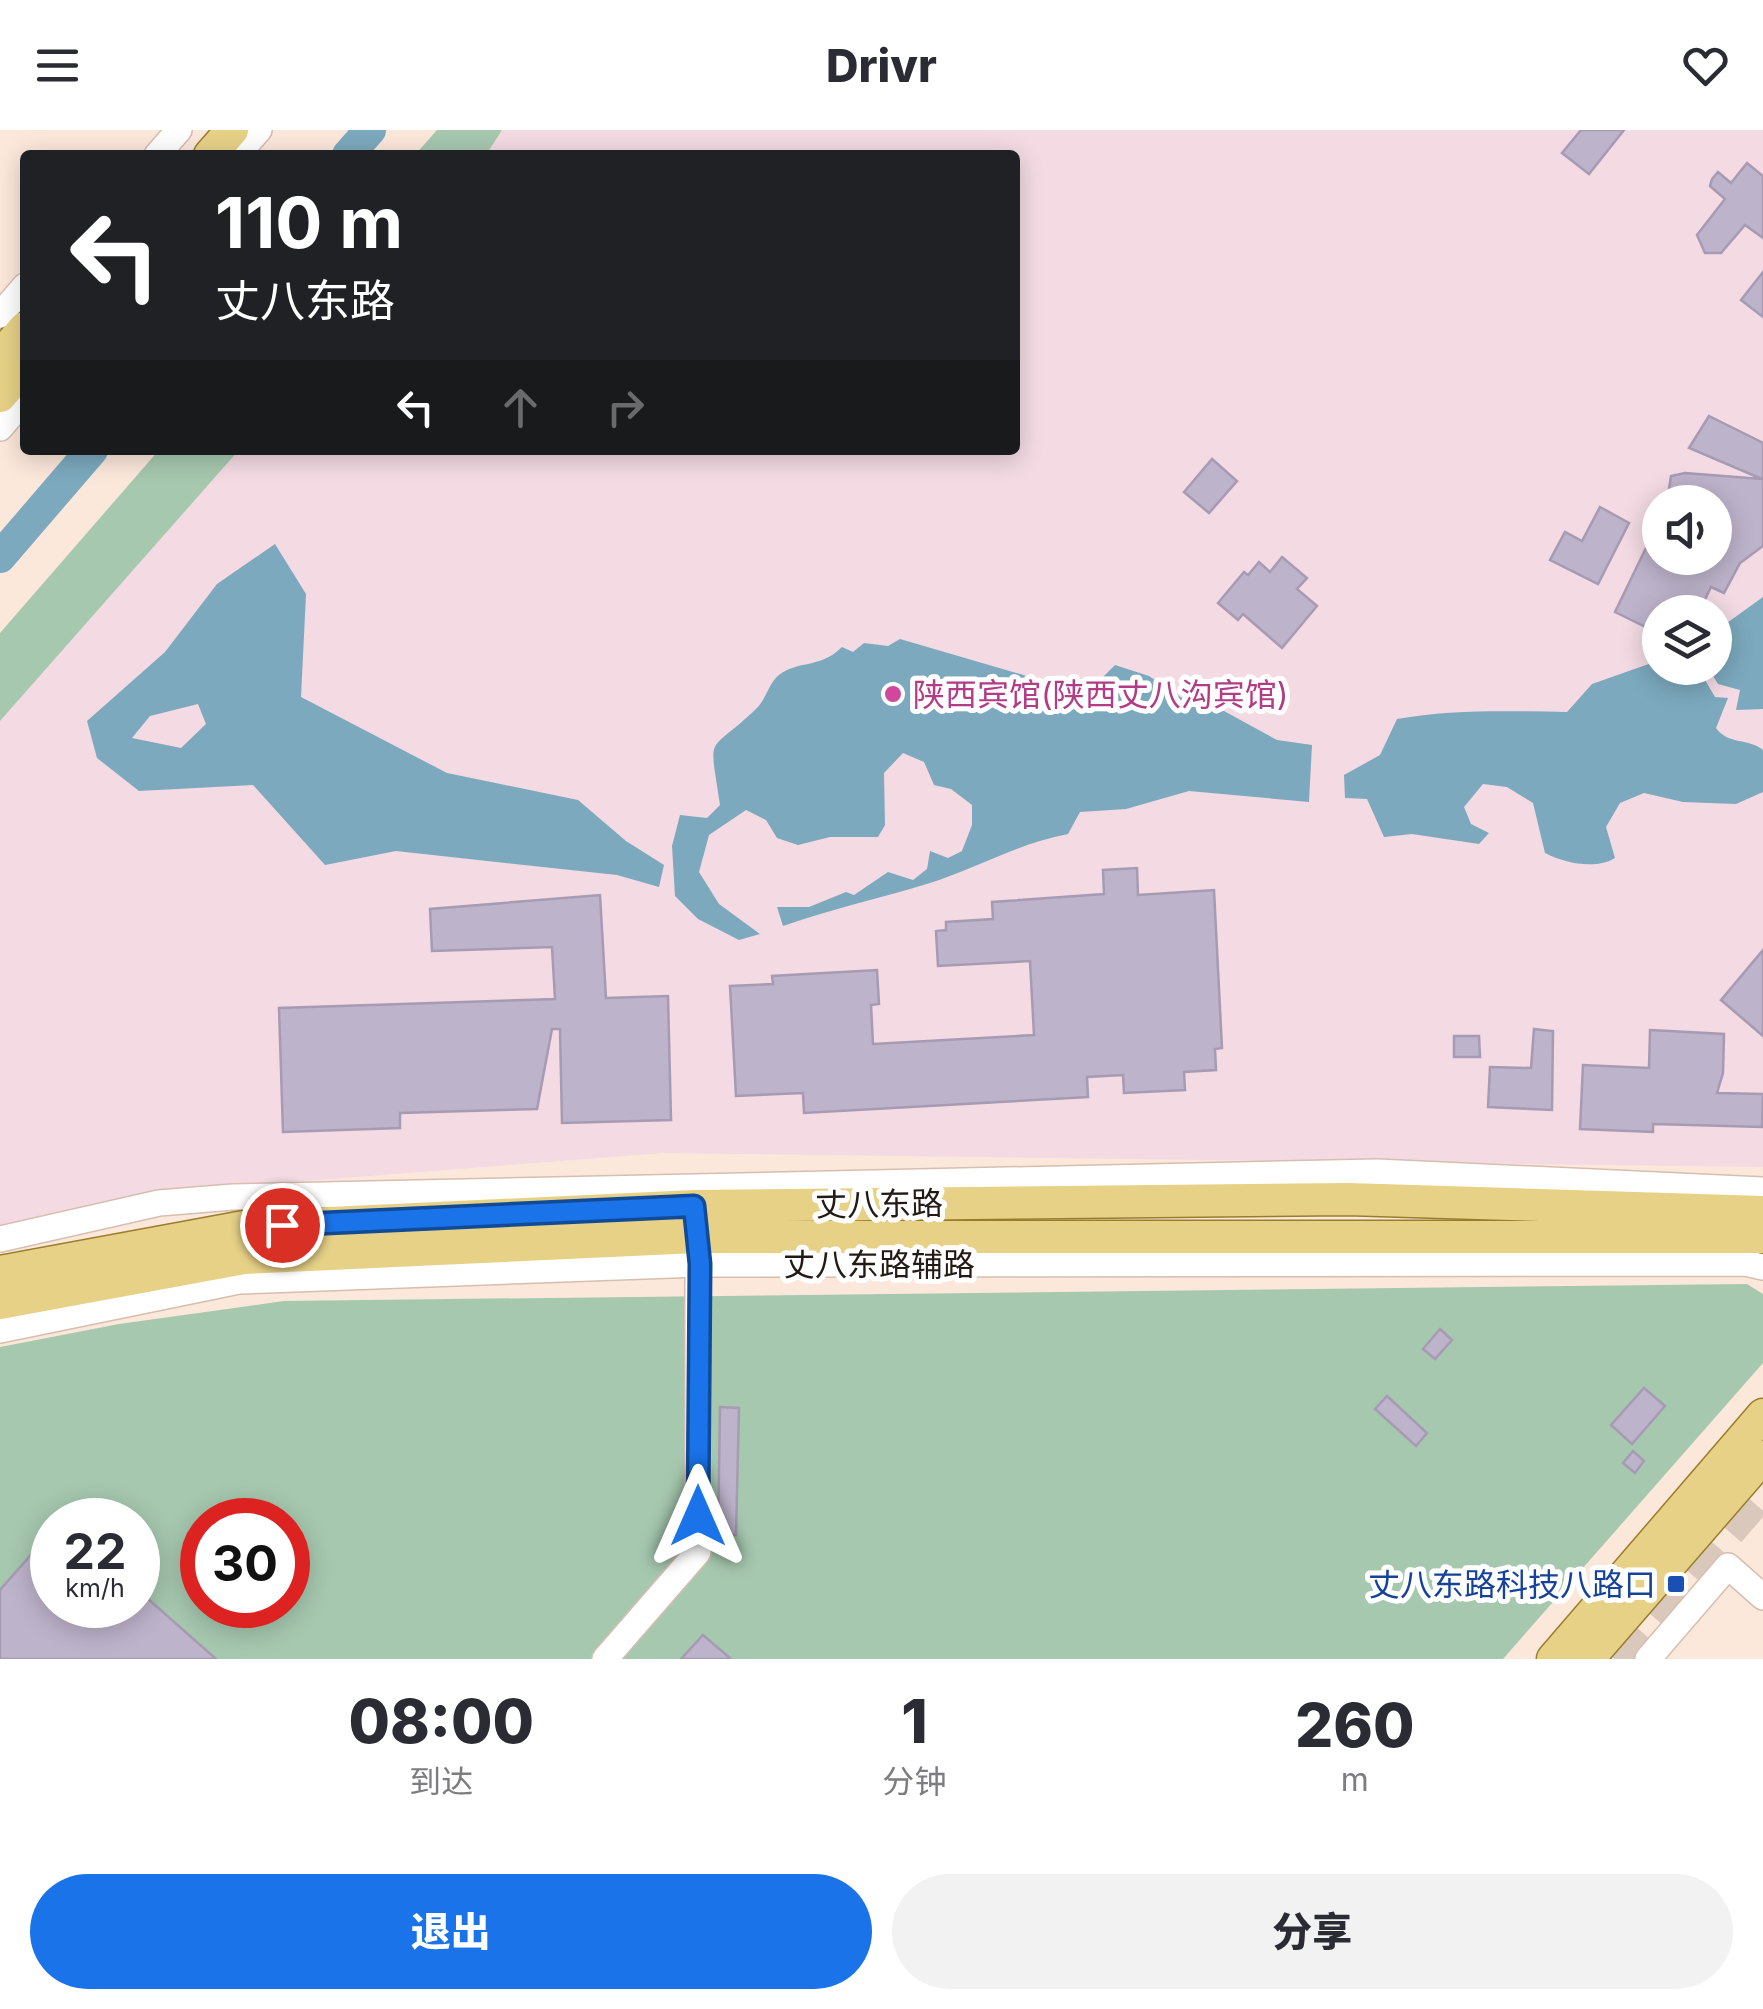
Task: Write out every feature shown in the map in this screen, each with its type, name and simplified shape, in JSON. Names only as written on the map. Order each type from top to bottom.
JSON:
[{"type":"main road","points":[[189,150],[207,130]]},
{"type":"main road","points":[[214,150],[232,130]]},
{"type":"main road","points":[[0,356],[20,334]]},
{"type":"main road","points":[[0,396],[20,373]]},
{"type":"main road","name":"丈八东路","points":[[0,1272],[244,1226],[697,1236],[1762,1238]]},
{"type":"main road","name":"丈八东路","points":[[0,1303],[244,1258],[697,1236]]},
{"type":"main road","points":[[1553,1659],[1763,1415]]},
{"type":"main road","points":[[1588,1659],[1763,1457]]},
{"type":"street","points":[[161,150],[179,130]]},
{"type":"street","points":[[241,150],[259,130]]},
{"type":"street","points":[[0,315],[20,292]]},
{"type":"street","points":[[0,428],[20,405]]},
{"type":"street","points":[[0,1239],[159,1202],[250,1197],[1377,1172],[1763,1190]]},
{"type":"street","points":[[0,1330],[238,1281],[697,1236],[698,1552],[605,1659]]},
{"type":"street","points":[[1648,1659],[1728,1566],[1763,1597]]},
{"type":"shaded area","name":"陕西宾馆(陕西丈八沟宾馆)","points":[[502,130],[1763,130],[1763,1167],[663,1153],[241,1186],[0,1228],[0,721],[235,455],[1020,455],[1020,150],[489,150]]},
{"type":"green space","points":[[437,130],[502,130],[489,150],[419,150]]},
{"type":"green space","points":[[155,455],[235,455],[0,721],[0,633]]},
{"type":"green space","points":[[1747,1284],[1763,1294],[1763,1363],[1503,1659],[0,1659],[0,1347],[119,1324],[284,1301]]},
{"type":"water","points":[[275,544],[306,594],[301,697],[447,773],[578,800],[626,841],[664,865],[659,887],[617,875],[396,851],[325,865],[253,785],[139,791],[97,758],[87,721],[165,652],[217,584]],"holes":[[[198,704],[206,724],[181,748],[132,738],[150,716]]]},
{"type":"water","points":[[1763,597],[1763,709],[1736,710],[1740,690],[1722,685],[1732,685],[1732,619]]},
{"type":"water","points":[[900,639],[1037,679],[1064,695],[1087,693],[1115,665],[1149,676],[1185,700],[1224,711],[1277,740],[1312,745],[1309,802],[1189,791],[1126,809],[1080,812],[1068,834],[1032,843],[930,883],[783,926],[777,907],[809,907],[846,892],[854,895],[888,872],[913,880],[927,869],[930,851],[948,858],[962,851],[972,825],[972,805],[951,789],[934,785],[924,762],[903,753],[884,773],[885,825],[878,837],[830,837],[798,845],[777,838],[766,820],[746,810],[709,835],[699,872],[719,904],[760,934],[739,940],[698,919],[675,896],[672,846],[680,815],[707,818],[720,805],[715,746],[757,708],[776,678],[786,670],[826,659],[842,647],[853,652],[864,643],[888,646]]},
{"type":"water","points":[[1642,666],[1642,685],[1708,685],[1715,697],[1728,698],[1716,728],[1726,737],[1763,750],[1763,792],[1736,804],[1683,802],[1644,793],[1620,803],[1606,827],[1615,858],[1590,864],[1561,860],[1545,853],[1533,803],[1507,787],[1483,784],[1464,807],[1471,824],[1489,833],[1479,844],[1412,834],[1384,837],[1367,799],[1345,798],[1344,775],[1380,755],[1397,719],[1460,712],[1567,712],[1592,684]]},
{"type":"building","points":[[1581,130],[1624,130],[1589,174],[1562,153]]},
{"type":"building","points":[[1747,163],[1763,176],[1763,238],[1745,225],[1721,253],[1705,253],[1697,235],[1725,199],[1710,186],[1712,179],[1718,172],[1731,183]]},
{"type":"building","points":[[1763,272],[1763,317],[1741,300]]},
{"type":"building","points":[[1709,416],[1763,443],[1763,546],[1740,563],[1724,593],[1711,587],[1707,595],[1642,595],[1642,625],[1615,612],[1642,556],[1642,575],[1732,575],[1732,485],[1670,485],[1671,476],[1685,473],[1762,479],[1689,448]]},
{"type":"building","points":[[1212,459],[1237,481],[1209,513],[1184,492]]},
{"type":"building","points":[[1600,507],[1629,523],[1598,584],[1550,560],[1565,532],[1582,541]]},
{"type":"building","points":[[1282,557],[1307,578],[1297,589],[1317,606],[1282,648],[1243,614],[1238,620],[1218,603],[1244,572],[1248,575],[1259,562],[1270,572]]},
{"type":"building","points":[[1137,868],[1138,895],[1214,890],[1222,1048],[1215,1049],[1216,1070],[1184,1072],[1185,1090],[1124,1093],[1123,1075],[1087,1077],[1088,1097],[804,1113],[803,1093],[736,1096],[730,986],[773,984],[772,976],[877,970],[879,1004],[871,1005],[873,1044],[1034,1035],[1030,961],[938,966],[936,931],[946,930],[946,922],[993,919],[992,902],[1104,894],[1103,870]]},
{"type":"building","points":[[600,895],[606,998],[668,996],[671,1120],[562,1123],[560,1029],[552,1029],[537,1109],[400,1113],[400,1128],[283,1132],[279,1008],[555,999],[552,947],[432,951],[430,909]]},
{"type":"building","points":[[1763,950],[1763,1036],[1721,1000]]},
{"type":"building","points":[[1534,1029],[1553,1031],[1552,1110],[1488,1107],[1490,1067],[1531,1068]]},
{"type":"building","points":[[1650,1030],[1724,1034],[1723,1073],[1717,1093],[1763,1094],[1762,1127],[1653,1124],[1653,1132],[1580,1129],[1583,1065],[1649,1068]]},
{"type":"building","points":[[1454,1036],[1479,1036],[1480,1057],[1454,1057]]},
{"type":"building","points":[[1440,1329],[1452,1340],[1435,1359],[1423,1349]]},
{"type":"building","points":[[1644,1388],[1665,1406],[1632,1444],[1611,1425]]},
{"type":"building","points":[[1387,1396],[1427,1433],[1416,1446],[1375,1409]]},
{"type":"building","points":[[720,1407],[739,1408],[736,1535],[718,1535]]},
{"type":"building","points":[[1633,1451],[1644,1461],[1635,1473],[1623,1463]]},
{"type":"building","points":[[30,1556],[30,1628],[160,1628],[160,1609],[216,1659],[0,1659],[0,1590]]},
{"type":"building","points":[[703,1635],[731,1659],[681,1659]]},
{"type":"waterway","points":[[352,150],[370,130]]},
{"type":"waterway","points":[[0,557],[88,455]]},
{"type":"tunnel","points":[[1615,1659],[1763,1488]]},
{"type":"place","name":"陕西宾馆(陕西丈八沟宾馆)","points":[[893,694]]},
{"type":"place","name":"丈八东路科技八路口","points":[[1676,1584]]},
{"type":"route","points":[[282,1225],[694,1206],[700,1264],[698,1516]]}]
